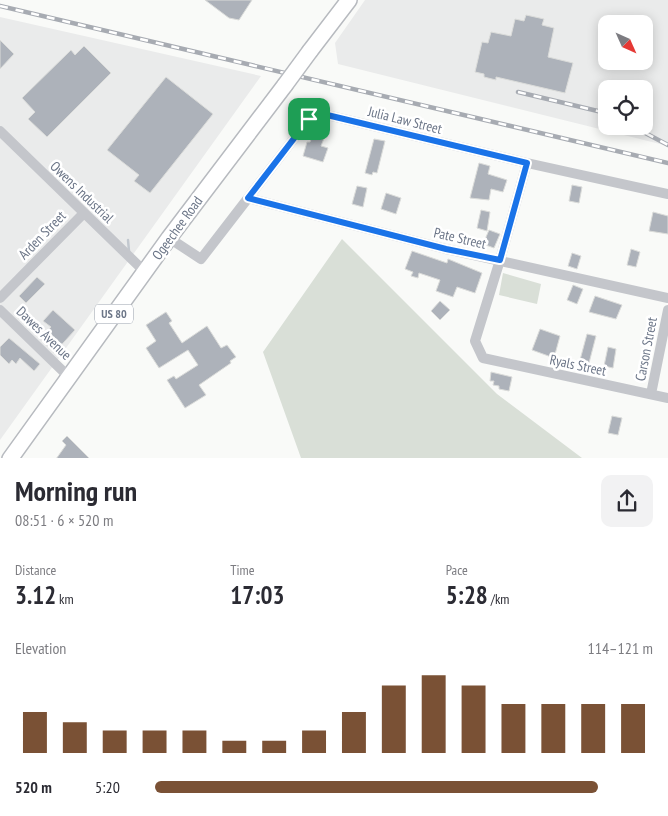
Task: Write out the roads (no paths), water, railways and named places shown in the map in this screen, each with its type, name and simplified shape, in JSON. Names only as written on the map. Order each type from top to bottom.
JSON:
[{"type":"main road","name":"Ogeechee Road","points":[[10,458],[169,238],[350,0]]},
{"type":"street","name":"Julia Law Street","points":[[169,238],[201,259],[309,119],[323,114],[527,163],[668,194]]},
{"type":"street","name":"Owens Industrial","points":[[0,131],[144,272]]},
{"type":"street","points":[[500,260],[527,163]]},
{"type":"street","name":"Pate Street","points":[[248,198],[446,249],[668,298]]},
{"type":"street","name":"Arden Street","points":[[0,298],[84,213]]},
{"type":"street","name":"Ryals Street","points":[[500,260],[475,341],[483,358],[668,398]]},
{"type":"street","name":"Dawes Avenue","points":[[0,310],[69,377]]},
{"type":"street","name":"Carson Street","points":[[651,394],[668,310]]},
{"type":"waterway","points":[[128,240],[129,251]]},
{"type":"railway","points":[[0,6],[668,163]]},
{"type":"railway","points":[[518,92],[598,111]]},
{"type":"railway","points":[[649,135],[668,145]]}]
